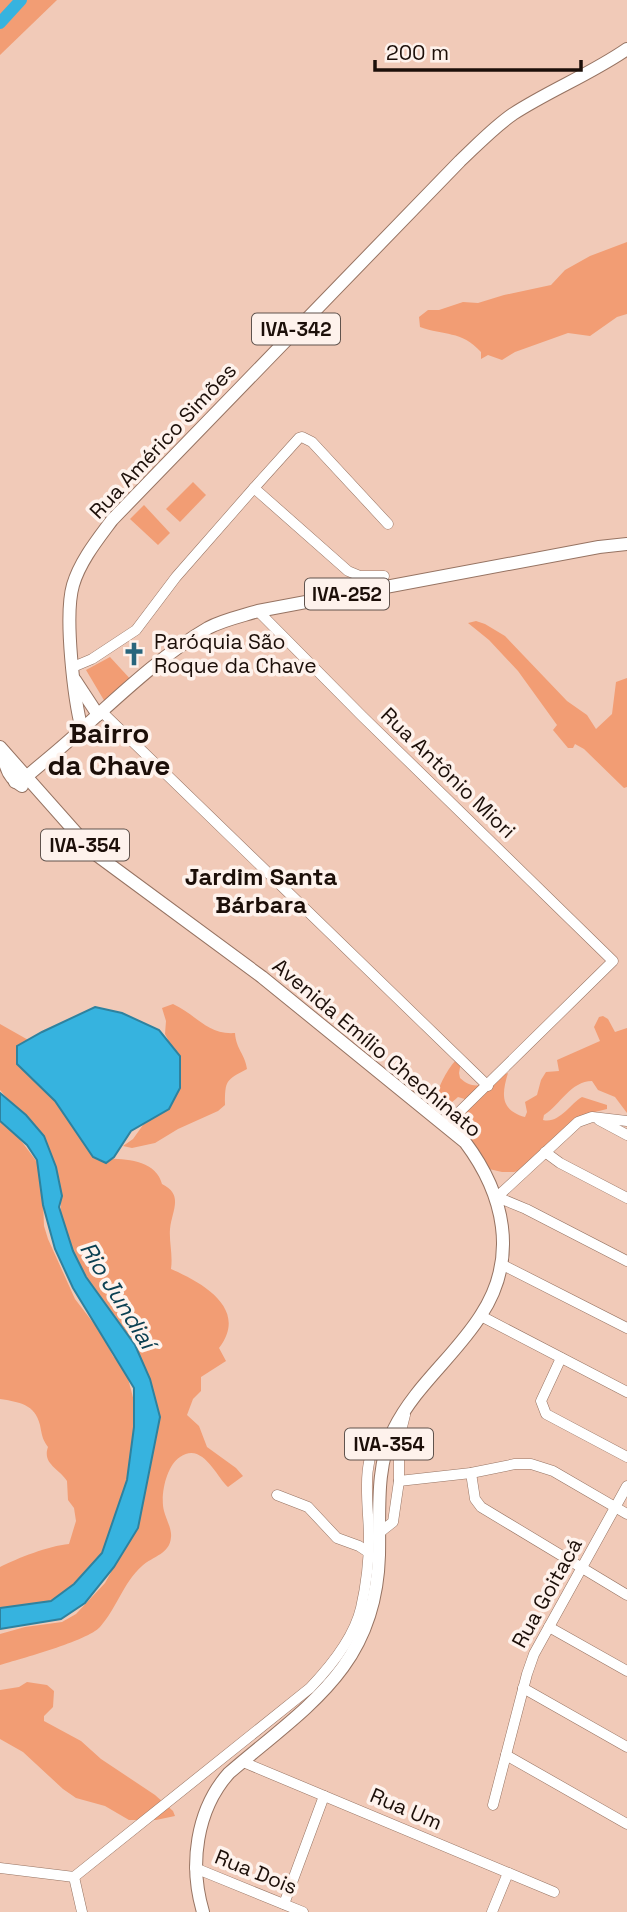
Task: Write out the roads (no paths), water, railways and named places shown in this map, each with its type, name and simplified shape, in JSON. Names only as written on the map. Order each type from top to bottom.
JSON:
[{"type":"main road","name":"Rua Américo Simões","points":[[82,730],[76,706],[70,630],[73,585],[94,545],[112,520],[460,160],[511,115],[627,49]]},
{"type":"main road","name":"IVA-252","points":[[21,779],[67,744],[180,646],[210,627],[258,611],[627,544]]},
{"type":"main road","points":[[74,673],[100,713]]},
{"type":"main road","points":[[67,744],[76,706]]},
{"type":"main road","points":[[2,749],[6,768],[21,779]]},
{"type":"main road","name":"Avenida Emílio Chechinato","points":[[21,779],[39,792],[94,853],[236,957],[465,1142],[480,1161],[497,1197],[502,1220],[501,1264],[493,1294],[481,1316],[406,1411],[391,1437],[380,1481],[378,1582],[372,1613],[363,1636],[350,1660],[330,1684],[229,1773],[209,1802],[201,1826],[195,1868],[203,1912]]},
{"type":"street","points":[[74,673],[136,630],[176,577],[299,438],[312,442],[388,524]]},
{"type":"street","points":[[254,488],[348,571],[360,576],[384,576]]},
{"type":"street","name":"Rua Antônio Miori","points":[[258,611],[613,961],[488,1086]]},
{"type":"street","points":[[100,713],[488,1086],[446,1125]]},
{"type":"street","points":[[627,1121],[592,1117],[578,1122],[497,1197],[627,1261]]},
{"type":"street","points":[[592,1117],[627,1135]]},
{"type":"street","points":[[545,1152],[560,1163],[627,1198]]},
{"type":"street","points":[[501,1264],[627,1328]]},
{"type":"street","points":[[481,1316],[627,1392]]},
{"type":"street","points":[[561,1358],[541,1401],[542,1408],[546,1414],[627,1457]]},
{"type":"street","points":[[379,1533],[393,1522],[399,1481],[399,1439],[406,1411]]},
{"type":"street","points":[[0,1868],[74,1877],[310,1688],[330,1665],[355,1627],[362,1607],[368,1552],[368,1478],[372,1453],[382,1434],[391,1437]]},
{"type":"street","points":[[399,1481],[531,1464],[553,1471],[627,1514]]},
{"type":"street","points":[[471,1473],[475,1499],[481,1507],[581,1570],[627,1595]]},
{"type":"street","name":"Rua Goitacá","points":[[493,1805],[534,1654],[627,1486]]},
{"type":"street","points":[[277,1494],[308,1507],[337,1538],[368,1552]]},
{"type":"street","points":[[549,1627],[627,1671]]},
{"type":"street","points":[[523,1688],[627,1747]]},
{"type":"street","points":[[506,1755],[627,1824]]},
{"type":"street","name":"Rua Um","points":[[243,1762],[554,1892]]},
{"type":"street","points":[[212,1769],[229,1773]]},
{"type":"street","points":[[284,1904],[324,1796]]},
{"type":"street","name":"Rua Dois","points":[[195,1868],[303,1912]]},
{"type":"street","points":[[492,1912],[508,1873]]},
{"type":"street","points":[[74,1877],[82,1912]]},
{"type":"water","points":[[95,1007],[122,1013],[159,1030],[180,1056],[180,1088],[169,1109],[131,1131],[114,1157],[106,1163],[93,1157],[55,1101],[17,1064],[17,1046]]},
{"type":"water","points":[[0,1093],[26,1115],[44,1136],[56,1167],[62,1196],[59,1207],[73,1251],[86,1277],[135,1345],[150,1379],[160,1417],[138,1528],[114,1567],[85,1603],[61,1619],[0,1629],[0,1608],[51,1601],[74,1584],[102,1553],[127,1480],[134,1427],[134,1388],[73,1288],[55,1249],[43,1205],[37,1160],[27,1145],[0,1121]]},
{"type":"waterway","points":[[0,23],[21,0]]},
{"type":"place","name":"Paróquia São Roque da Chave","points":[[134,654]]},
{"type":"district","name":"Bairro da Chave","points":[[109,749]]},
{"type":"district","name":"Jardim Santa Bárbara","points":[[261,891]]},
{"type":"water label","name":"Rio Jundiaí","points":[[118,1295]]}]
